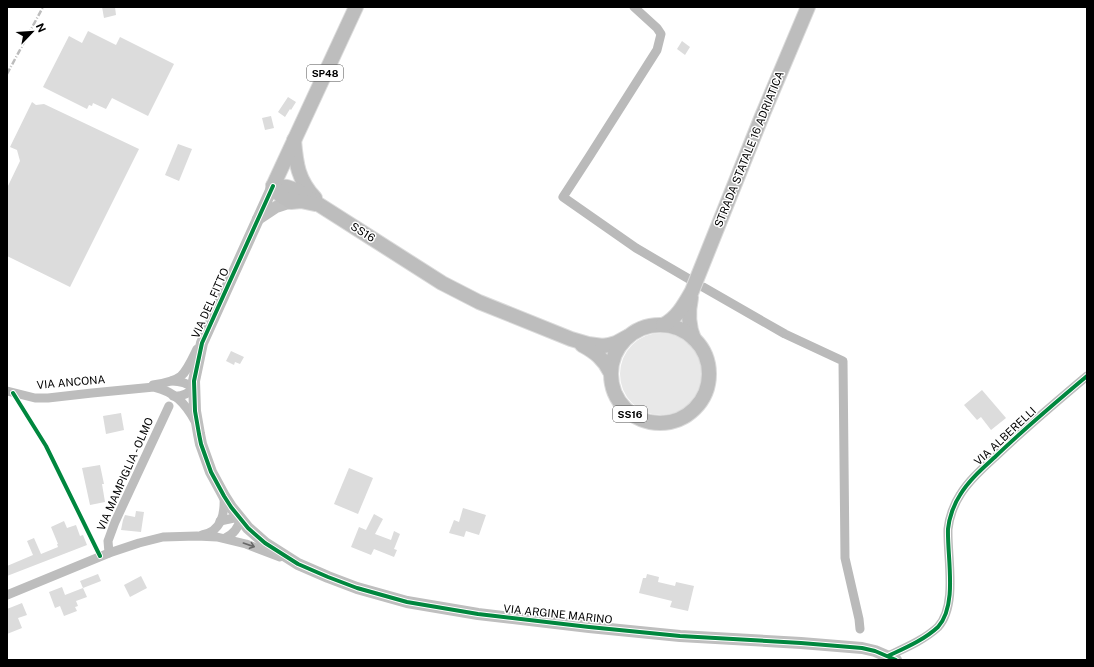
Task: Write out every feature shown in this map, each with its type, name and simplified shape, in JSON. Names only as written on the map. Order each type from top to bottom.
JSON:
[{"type":"main road","name":"VIA DEL FITTO","points":[[273,186],[356,7]]},
{"type":"main road","name":"STRADA STATALE 16 ADRIATICA","points":[[662,325],[669,322],[680,311],[692,291],[762,116],[808,7]]},
{"type":"main road","name":"SS16","points":[[294,140],[296,160],[300,176],[310,192],[326,209]]},
{"type":"main road","name":"SS16","points":[[273,186],[291,188],[442,283],[489,307],[571,339],[588,344],[603,346],[616,343],[627,337]]},
{"type":"main road","points":[[273,186],[280,196],[291,202]]},
{"type":"main road","name":"SS16","points":[[291,202],[308,202],[326,209]]},
{"type":"main road","name":"STRADA STATALE 16 ADRIATICA","points":[[692,291],[689,314],[690,331],[694,339]]},
{"type":"main road","name":"STRADA STATALE 16 ADRIATICA","points":[[662,325],[676,328],[694,339],[700,346],[708,363],[709,373],[707,386],[702,399],[696,407],[686,416],[673,422],[655,423],[637,418],[622,406],[617,399],[612,386],[610,372],[615,353],[627,337],[644,328],[662,325]]},
{"type":"main road","name":"SS16","points":[[571,339],[596,354],[607,365],[610,372]]},
{"type":"street","name":"VIA DEL FITTO","points":[[241,518],[224,496],[205,456],[197,426],[194,381],[202,343],[273,186]]},
{"type":"street","name":"SS16","points":[[257,220],[276,207],[291,202]]},
{"type":"street","name":"VIA ANCONA","points":[[172,381],[184,374],[202,343]]},
{"type":"street","name":"VIA ALBERELLI","points":[[892,658],[928,635],[939,626],[945,615],[949,603],[948,527],[952,511],[960,495],[974,477],[1022,431],[1087,376]]},
{"type":"street","name":"VIA ANCONA","points":[[7,391],[35,398],[48,398],[138,388],[172,381],[187,383],[194,388]]},
{"type":"street","name":"VIA ANCONA","points":[[138,388],[162,389],[173,396],[187,407],[197,426]]},
{"type":"street","points":[[173,396],[188,394],[194,388]]},
{"type":"street","name":"VIA MAMPIGLIA - OLMO","points":[[109,552],[108,541],[114,522],[169,406]]},
{"type":"street","points":[[197,536],[206,534],[218,526],[224,513],[224,496]]},
{"type":"street","points":[[220,522],[234,518],[241,518],[234,533],[224,538]]},
{"type":"street","name":"VIA ARGINE MARINO","points":[[241,518],[256,536],[298,564],[357,588],[407,602],[478,614],[588,627],[680,636],[848,647],[875,651],[892,658]]},
{"type":"street","points":[[7,595],[109,552],[151,539],[172,536],[224,538],[246,544],[298,564]]},
{"type":"shaded area","points":[[653,333],[669,333],[684,340],[695,351],[702,366],[702,382],[699,390],[690,403],[677,412],[669,415],[653,415],[638,408],[627,397],[620,382],[620,366],[627,351],[638,340]]},
{"type":"building","points":[[102,7],[115,7],[116,15],[104,18]]},
{"type":"building","points":[[88,31],[116,45],[120,37],[174,64],[148,116],[112,98],[106,109],[93,103],[92,106],[89,105],[87,109],[43,87],[69,36],[82,43]]},
{"type":"building","points":[[682,41],[690,47],[685,55],[677,49]]},
{"type":"building","points":[[288,97],[296,102],[285,117],[278,112]]},
{"type":"building","points":[[32,102],[36,105],[44,104],[139,149],[70,287],[7,256],[7,188],[20,161],[17,150],[10,147]]},
{"type":"building","points":[[271,116],[274,128],[265,130],[262,118]]},
{"type":"building","points":[[178,144],[192,149],[179,181],[165,175]]},
{"type":"building","points":[[231,351],[244,357],[240,364],[235,362],[234,365],[226,361]]},
{"type":"building","points":[[982,390],[1006,418],[991,430],[981,417],[977,420],[964,405]]},
{"type":"building","points":[[121,413],[124,430],[106,434],[103,416]]},
{"type":"building","points":[[100,465],[104,484],[102,484],[105,502],[90,505],[82,468]]},
{"type":"building","points":[[349,468],[373,478],[358,514],[334,504]]},
{"type":"building","points":[[463,508],[486,515],[479,535],[466,531],[464,537],[449,533],[454,520],[459,522]]},
{"type":"building","points":[[136,511],[144,512],[141,532],[121,530],[125,515],[135,517]]},
{"type":"building","points":[[374,514],[383,519],[375,534],[391,540],[394,531],[400,534],[394,549],[397,550],[394,557],[374,549],[371,555],[351,547],[359,527],[366,530]]},
{"type":"building","points":[[64,521],[67,528],[76,525],[80,536],[83,535],[87,545],[7,576],[7,566],[33,555],[27,541],[34,538],[41,554],[58,547],[51,527]]},
{"type":"building","points":[[98,574],[101,581],[83,588],[80,581]]},
{"type":"building","points":[[647,574],[659,577],[658,582],[675,586],[676,582],[694,586],[688,611],[670,607],[672,601],[639,593],[643,578],[646,578]]},
{"type":"building","points":[[141,576],[147,588],[130,597],[124,585]]},
{"type":"building","points":[[62,587],[65,595],[83,588],[87,597],[76,601],[78,606],[75,607],[77,611],[64,616],[60,606],[55,608],[49,592]]},
{"type":"building","points":[[22,603],[27,615],[18,618],[22,628],[7,634],[7,609]]},
{"type":"waterway","points":[[634,7],[657,28],[661,34],[657,50],[563,197],[636,248],[689,279]]},
{"type":"waterway","points":[[703,287],[785,334],[843,361],[845,558],[860,629]]},
{"type":"railway","points":[[7,74],[43,7]]},
{"type":"cycle path","points":[[273,186],[202,343],[194,381],[195,411],[199,434],[211,472],[231,507],[248,528],[265,543],[298,564],[328,577],[357,588],[407,602],[478,614],[589,627],[680,636],[862,648],[875,651],[896,660]]},
{"type":"cycle path","points":[[888,656],[927,636],[938,627],[944,618],[950,594],[948,529],[954,507],[968,484],[976,474],[1052,405],[1087,376]]},
{"type":"cycle path","points":[[13,393],[46,446],[100,556]]}]
